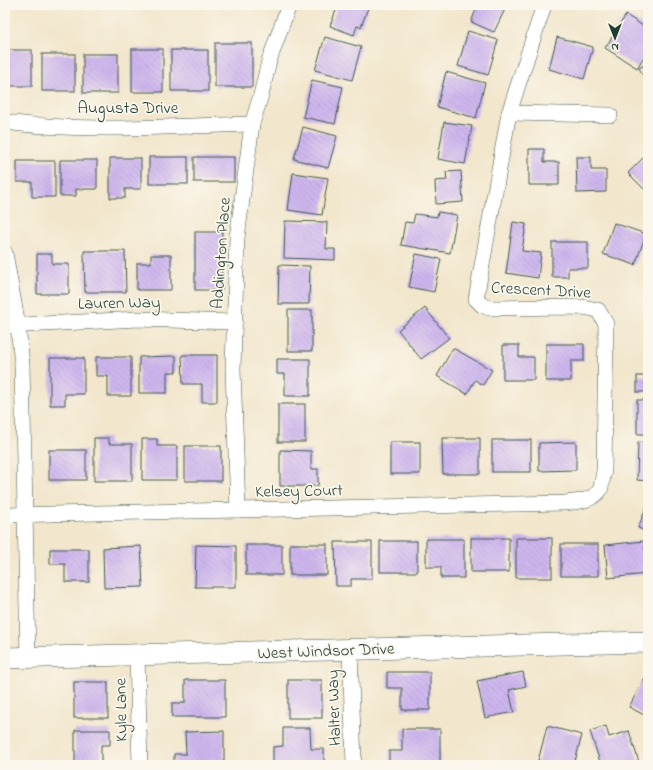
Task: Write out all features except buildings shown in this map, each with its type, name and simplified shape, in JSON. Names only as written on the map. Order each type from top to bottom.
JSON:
[{"type":"street","name":"Addington Place","points":[[238,510],[234,322],[237,238],[252,124],[269,61],[289,5]]},
{"type":"street","name":"Crescent Drive","points":[[544,5],[509,113],[476,299],[482,305],[489,308],[583,307],[598,310],[606,324],[604,471],[600,490],[592,497]]},
{"type":"street","points":[[509,113],[610,115]]},
{"type":"street","name":"Augusta Drive","points":[[5,122],[42,125],[114,127],[252,124]]},
{"type":"street","points":[[5,253],[12,326],[22,364],[28,658]]},
{"type":"street","name":"Lauren Way","points":[[12,326],[46,322],[138,319],[234,322]]},
{"type":"street","name":"Kelsey Court","points":[[5,515],[564,503],[579,502],[592,497]]},
{"type":"street","name":"West Windsor Drive","points":[[5,658],[648,642]]},
{"type":"street","name":"Halter Way","points":[[350,649],[354,765]]},
{"type":"street","name":"Kyle Lane","points":[[137,655],[140,765]]}]
